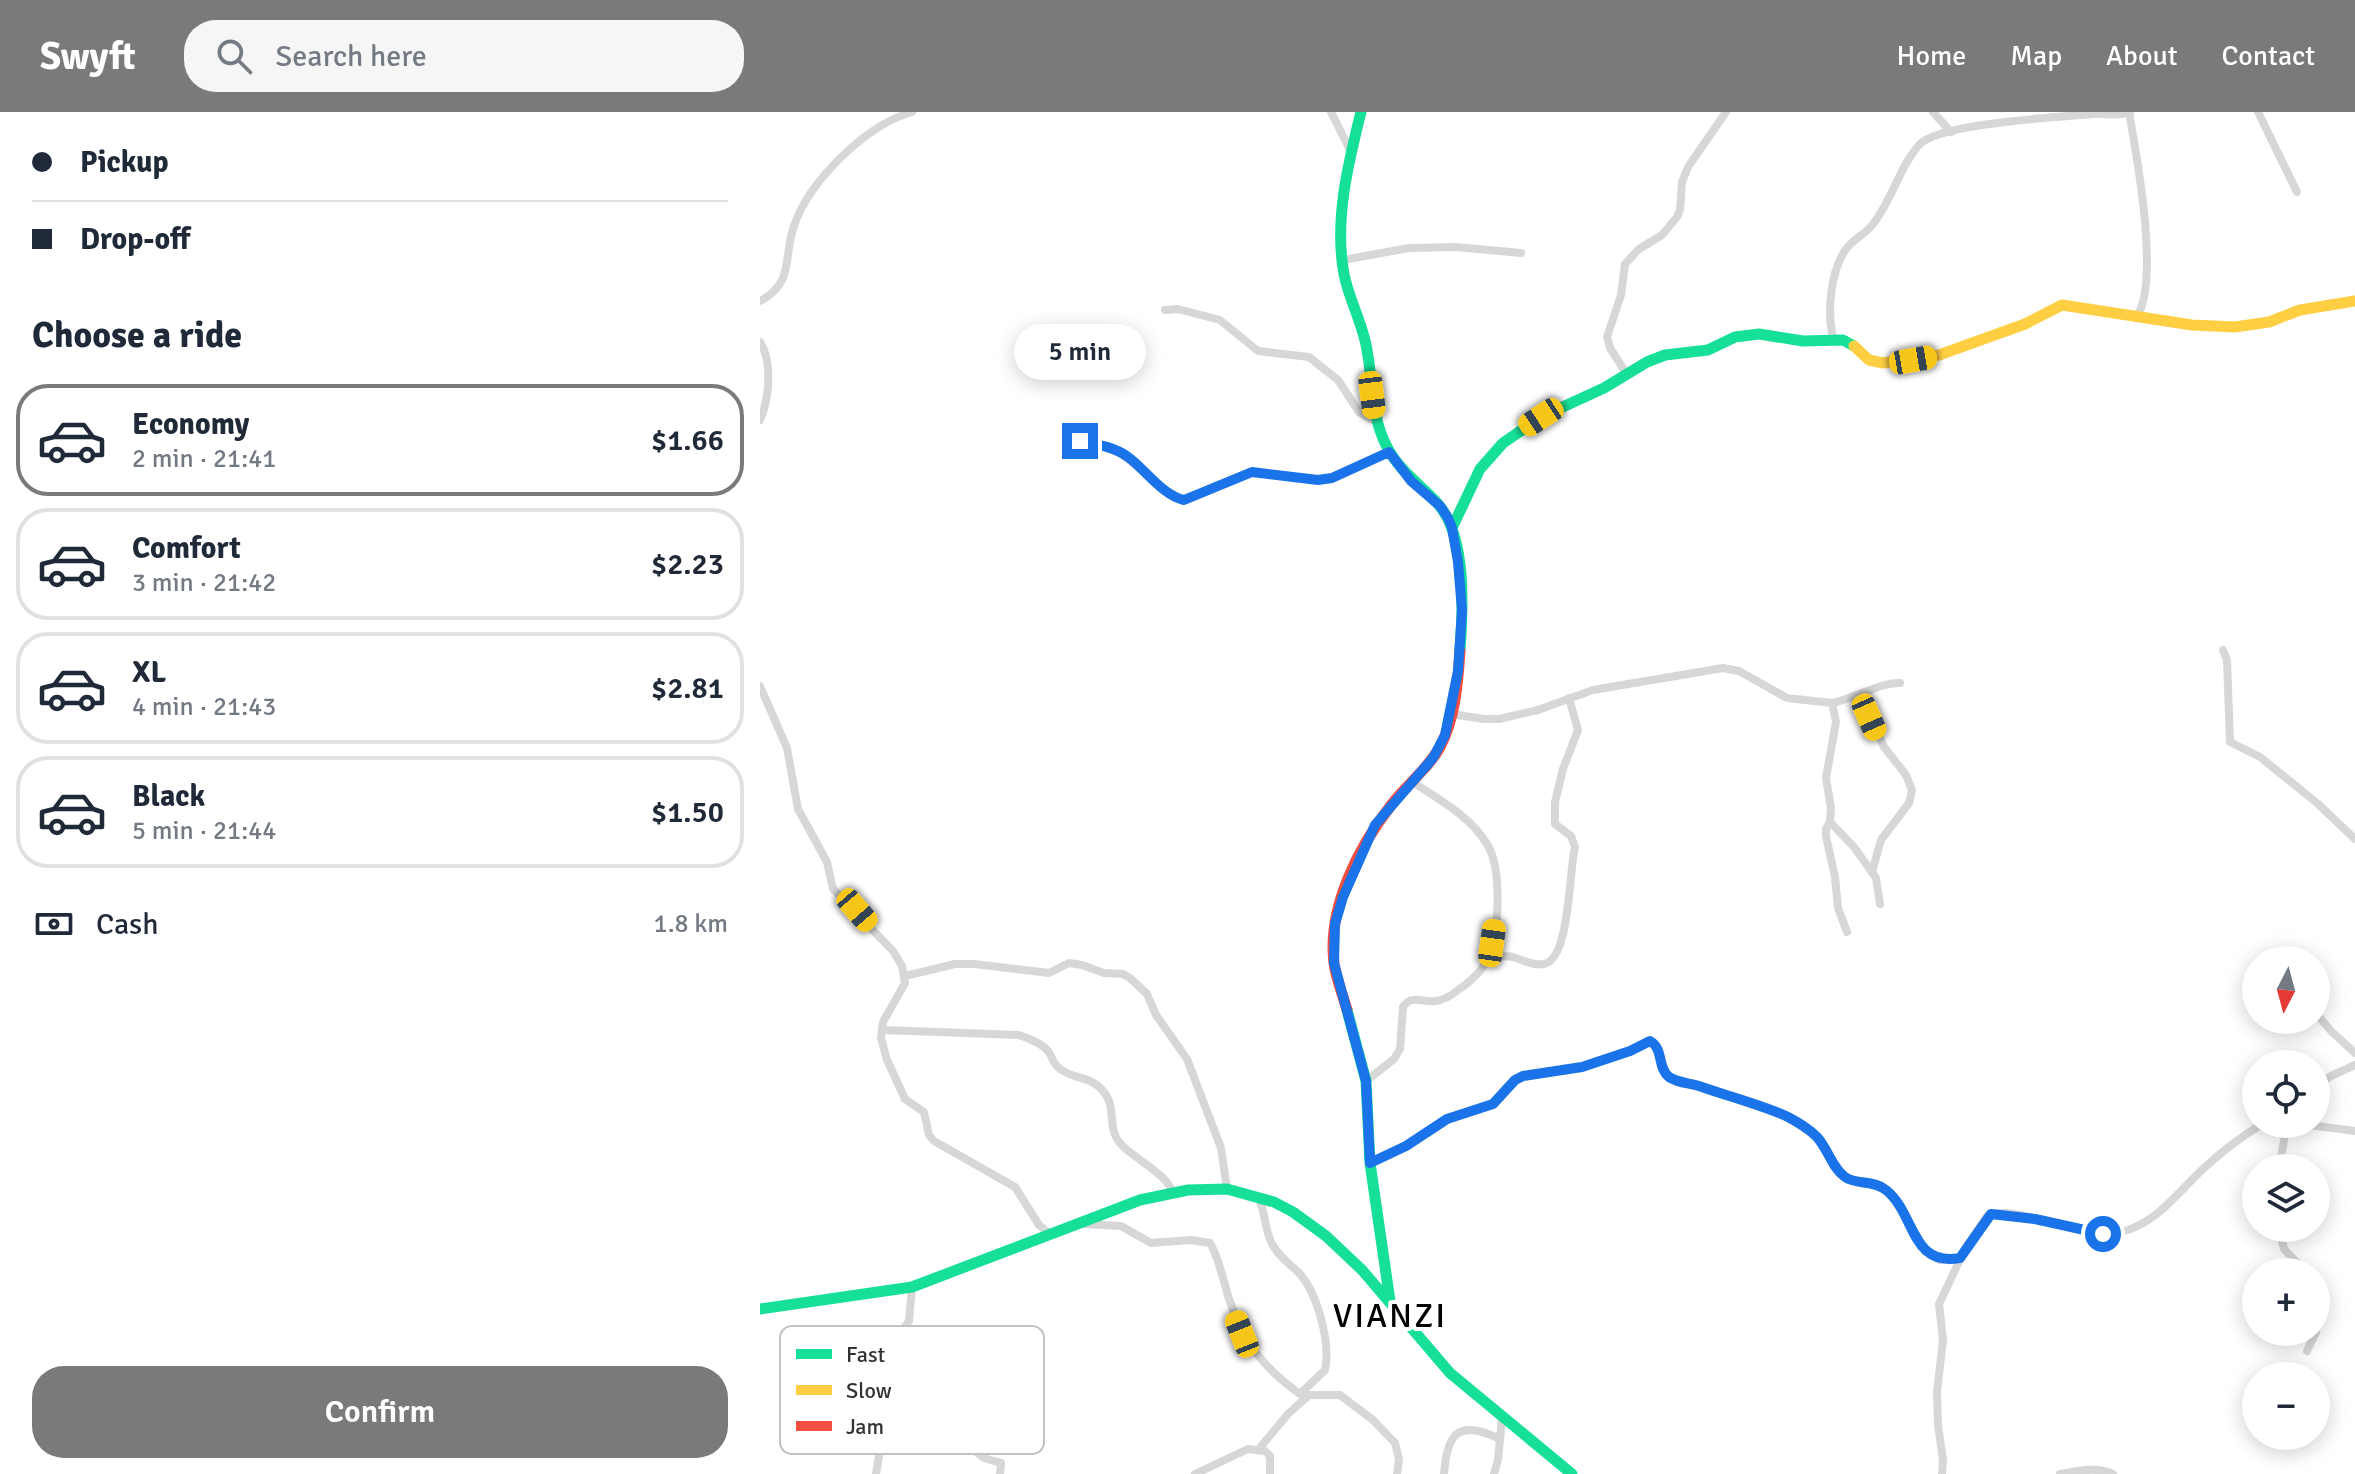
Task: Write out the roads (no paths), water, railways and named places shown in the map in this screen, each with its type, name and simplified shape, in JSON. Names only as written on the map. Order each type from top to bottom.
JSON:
[{"type":"street","points":[[760,301],[771,294],[783,279],[794,223],[820,182],[869,134],[912,112]]},
{"type":"street","points":[[1331,112],[1351,152]]},
{"type":"street","points":[[1361,112],[1351,152],[1342,224],[1346,280],[1366,340],[1376,422],[1389,452],[1411,481],[1440,506],[1452,528],[1462,610],[1458,671],[1451,714],[1440,746],[1375,825],[1343,897],[1335,924],[1334,963],[1366,1081],[1370,1163],[1390,1301]]},
{"type":"street","points":[[1626,373],[1610,348],[1607,337],[1621,295],[1625,264],[1639,249],[1662,235],[1677,217],[1682,182],[1688,167],[1726,112]]},
{"type":"street","points":[[1933,112],[1951,132]]},
{"type":"street","points":[[1833,338],[1832,291],[1843,254],[1879,217],[1919,145],[1933,136],[2007,122],[2098,114],[2122,115],[2130,112],[2147,242],[2143,307],[2137,317]]},
{"type":"street","points":[[2258,112],[2297,192]]},
{"type":"street","points":[[1343,260],[1409,248],[1456,247],[1521,253]]},
{"type":"street","points":[[1452,528],[1480,469],[1503,443],[1541,417],[1665,355],[1708,350],[1747,334],[1803,341],[1833,338],[1851,343],[1869,360],[1883,363],[1939,355],[2025,324],[2062,305],[2192,325],[2249,326],[2300,310],[2355,301]]},
{"type":"street","points":[[1165,310],[1178,309],[1220,320],[1258,351],[1309,357],[1338,380],[1359,412],[1376,422]]},
{"type":"street","points":[[760,342],[768,361],[768,403],[760,420]]},
{"type":"street","points":[[1080,441],[1102,445],[1128,456],[1168,492],[1184,500],[1252,472],[1318,480],[1332,478],[1389,452]]},
{"type":"street","points":[[2223,650],[2227,660],[2230,742],[2260,757],[2317,803],[2355,839]]},
{"type":"street","points":[[1451,714],[1499,719],[1538,710],[1604,687],[1723,668],[1739,671],[1787,698],[1832,703],[1900,683]]},
{"type":"street","points":[[760,686],[787,748],[798,809],[827,862],[833,889],[893,951],[905,976],[902,991],[889,1011],[881,1038],[887,1060],[905,1099],[924,1112],[929,1135],[934,1141],[1015,1187],[1039,1225],[1051,1235]]},
{"type":"street","points":[[1860,696],[1884,747],[1906,775],[1912,790],[1909,803],[1881,840],[1872,872]]},
{"type":"street","points":[[1488,958],[1510,956],[1546,964],[1552,961],[1561,944],[1575,840],[1555,824],[1553,815],[1563,769],[1578,730],[1569,698]]},
{"type":"street","points":[[1832,703],[1836,722],[1826,778],[1831,808],[1826,836],[1838,908],[1847,932]]},
{"type":"street","points":[[1366,1081],[1398,1053],[1406,1002],[1411,999],[1431,1002],[1446,998],[1471,979],[1488,958],[1497,894],[1495,867],[1489,846],[1461,815],[1411,781]]},
{"type":"street","points":[[1830,822],[1872,872],[1879,885],[1880,904]]},
{"type":"street","points":[[905,976],[955,964],[1049,973],[1069,963],[1130,978],[1147,994],[1156,1015],[1187,1059],[1221,1148],[1227,1189]]},
{"type":"street","points":[[882,1030],[1006,1034],[1031,1040],[1048,1051],[1052,1062],[1065,1073],[1093,1082],[1103,1090],[1111,1107],[1116,1139],[1130,1154],[1165,1179],[1172,1192]]},
{"type":"street","points":[[2330,1030],[2355,1055],[2351,1066],[2330,1078]]},
{"type":"street","points":[[1370,1163],[1406,1146],[1447,1119],[1493,1104],[1515,1080],[1523,1076],[1582,1067],[1650,1041],[1657,1046],[1668,1076],[1788,1117],[1817,1137],[1848,1180],[1864,1181],[1888,1191],[1925,1251],[1940,1260],[1960,1258]]},
{"type":"street","points":[[2330,1128],[2355,1131]]},
{"type":"street","points":[[1942,1474],[1937,1392],[1943,1340],[1939,1304],[1960,1258],[1991,1214],[2035,1219],[2103,1234],[2137,1227],[2165,1209],[2203,1169],[2244,1138]]},
{"type":"street","points":[[760,1309],[912,1287],[1140,1200],[1172,1192],[1227,1189],[1274,1202],[1308,1222],[1344,1251],[1450,1373],[1572,1474]]},
{"type":"street","points":[[1257,1196],[1263,1206],[1272,1244],[1280,1258],[1298,1272],[1311,1292],[1321,1322],[1326,1353],[1325,1370],[1258,1450]]},
{"type":"street","points":[[1079,1223],[1121,1226],[1151,1243],[1191,1240],[1210,1243],[1232,1309],[1248,1344],[1267,1366],[1303,1396]]},
{"type":"street","points":[[905,1326],[909,1321],[912,1287]]},
{"type":"street","points":[[2307,1351],[2309,1346]]},
{"type":"street","points":[[1303,1396],[1330,1394],[1348,1398],[1395,1443],[1399,1453],[1396,1472]]},
{"type":"street","points":[[1494,1474],[1502,1418]]},
{"type":"street","points":[[1444,1474],[1446,1450],[1452,1436],[1460,1430],[1475,1429],[1500,1439]]},
{"type":"street","points":[[1195,1474],[1239,1452],[1258,1450],[1270,1456],[1270,1474]]},
{"type":"street","points":[[876,1474],[879,1454]]},
{"type":"street","points":[[979,1454],[1001,1463],[1000,1474]]},
{"type":"street","points":[[2060,1474],[2104,1470],[2113,1474]]},
{"type":"district","name":"VIANZI","points":[[1390,1315]]}]
